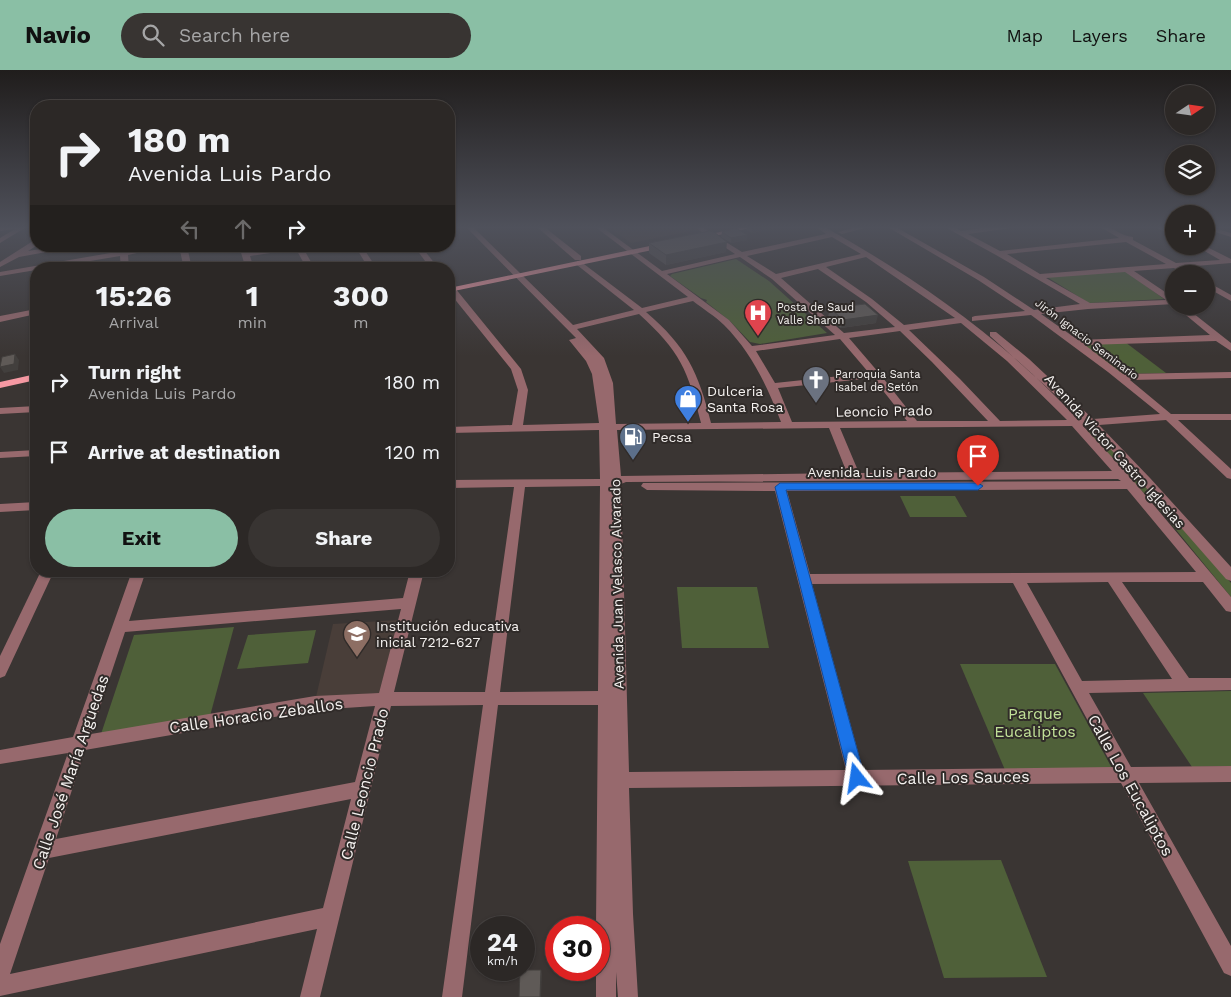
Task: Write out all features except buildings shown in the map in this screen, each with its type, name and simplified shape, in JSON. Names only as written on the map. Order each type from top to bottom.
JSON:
[{"type":"main road","points":[[455,286],[535,269]]},
{"type":"main road","points":[[0,379],[30,373]]},
{"type":"main road","points":[[0,385],[30,378]]},
{"type":"street","name":"Avenida Juan Velasco Alvarado","points":[[508,269],[594,350],[608,383],[613,780],[606,997]]},
{"type":"street","name":"Avenida Juan Velasco Alvarado","points":[[509,269],[590,360],[598,379],[608,427]]},
{"type":"street","points":[[590,269],[664,334],[684,358],[698,389],[707,426]]},
{"type":"street","points":[[657,269],[726,322],[750,349],[772,386],[788,426]]},
{"type":"street","points":[[662,273],[679,269]]},
{"type":"street","points":[[763,269],[775,277],[842,336],[876,375],[914,424]]},
{"type":"street","points":[[775,277],[811,269]]},
{"type":"street","points":[[824,269],[855,289],[901,328],[949,372],[997,424]]},
{"type":"street","name":"Avenida Victor Castro Iglesias","points":[[893,269],[963,320],[1036,382],[1122,475],[1231,607]]},
{"type":"street","name":"Avenida Victor Castro Iglesias","points":[[903,269],[975,320],[1021,357],[1091,422],[1178,514],[1231,576]]},
{"type":"street","name":"Jirón Ignacio Seminario","points":[[965,269],[1033,312],[1122,377],[1227,466],[1231,474]]},
{"type":"street","points":[[1028,269],[1088,306]]},
{"type":"street","points":[[1041,276],[1123,269]]},
{"type":"street","points":[[1126,269],[1165,296]]},
{"type":"street","points":[[0,274],[30,270]]},
{"type":"street","points":[[1215,288],[1231,298]]},
{"type":"street","points":[[455,293],[516,369],[523,390],[517,428]]},
{"type":"street","points":[[572,328],[695,298]]},
{"type":"street","points":[[975,320],[1088,306],[1165,302]]},
{"type":"street","points":[[0,319],[30,313]]},
{"type":"street","points":[[1191,315],[1231,348]]},
{"type":"street","points":[[750,349],[963,320]]},
{"type":"street","points":[[1077,343],[1220,338]]},
{"type":"street","points":[[772,386],[876,375]]},
{"type":"street","points":[[1122,377],[1231,375]]},
{"type":"street","points":[[0,410],[30,409]]},
{"type":"street","name":"Leoncio Prado","points":[[455,430],[1075,423],[1168,417],[1231,416]]},
{"type":"street","points":[[833,425],[855,478]]},
{"type":"street","points":[[0,455],[30,453]]},
{"type":"street","name":"Avenida Luis Pardo","points":[[455,484],[610,481],[625,478],[1122,475]]},
{"type":"street","name":"Avenida Juan Velasco Alvarado","points":[[610,481],[605,698],[613,780],[628,997]]},
{"type":"street","name":"Avenida Luis Pardo","points":[[610,481],[624,486],[700,488],[1130,485]]},
{"type":"street","points":[[452,997],[520,482]]},
{"type":"street","points":[[780,487],[857,778]]},
{"type":"street","points":[[0,508],[30,506]]},
{"type":"street","points":[[1111,576],[1185,685]]},
{"type":"street","points":[[0,672],[45,577]]},
{"type":"street","name":"Calle José María Arguedas","points":[[0,973],[137,577]]},
{"type":"street","name":"Calle Leoncio Prado","points":[[310,997],[416,577]]},
{"type":"street","name":"Calle Los Eucaliptos","points":[[1017,577],[1231,966]]},
{"type":"street","points":[[804,579],[1207,577]]},
{"type":"street","points":[[120,627],[409,603]]},
{"type":"street","points":[[1078,687],[1231,684]]},
{"type":"street","name":"Calle Horacio Zeballos","points":[[0,757],[315,703],[385,699],[605,698]]},
{"type":"street","name":"Calle Los Sauces","points":[[613,780],[1231,774]]},
{"type":"street","points":[[43,850],[363,789]]},
{"type":"street","points":[[0,986],[331,916]]},
{"type":"shaded area","name":"Institución educativa inicial 7212-627","points":[[399,620],[379,693],[316,697],[333,624]]},
{"type":"green space","points":[[692,269],[751,269],[769,281],[827,333],[760,344],[750,342],[730,321],[706,302],[707,300],[701,298],[670,276]]},
{"type":"green space","points":[[1124,270],[1164,299],[1089,303],[1047,277]]},
{"type":"green space","points":[[1125,342],[1166,373],[1121,374],[1083,344]]},
{"type":"green space","points":[[1086,430],[1095,430],[1175,517],[1231,583],[1231,597],[1164,515]]},
{"type":"green space","points":[[900,496],[955,496],[967,517],[910,517]]},
{"type":"green space","points":[[677,587],[757,587],[769,648],[682,648]]},
{"type":"green space","points":[[234,627],[210,716],[101,734],[134,635]]},
{"type":"green space","points":[[316,630],[308,663],[237,669],[248,635]]},
{"type":"green space","name":"Parque Eucaliptos","points":[[960,664],[1055,664],[1113,770],[1005,770]]},
{"type":"green space","points":[[1231,691],[1231,766],[1192,767],[1143,693]]},
{"type":"green space","points":[[1001,860],[1047,977],[944,978],[908,861]]},
{"type":"place","name":"Posta de Saud Valle Sharon","points":[[758,337]]},
{"type":"place","name":"Parroquia Santa Isabel de Setón","points":[[816,404]]},
{"type":"place","name":"Dulceria Santa Rosa","points":[[688,423]]},
{"type":"place","name":"Pecsa","points":[[633,461]]},
{"type":"place","name":"Institución educativa inicial 7212-627","points":[[357,658]]},
{"type":"route","points":[[857,778],[780,487],[978,486]]}]
